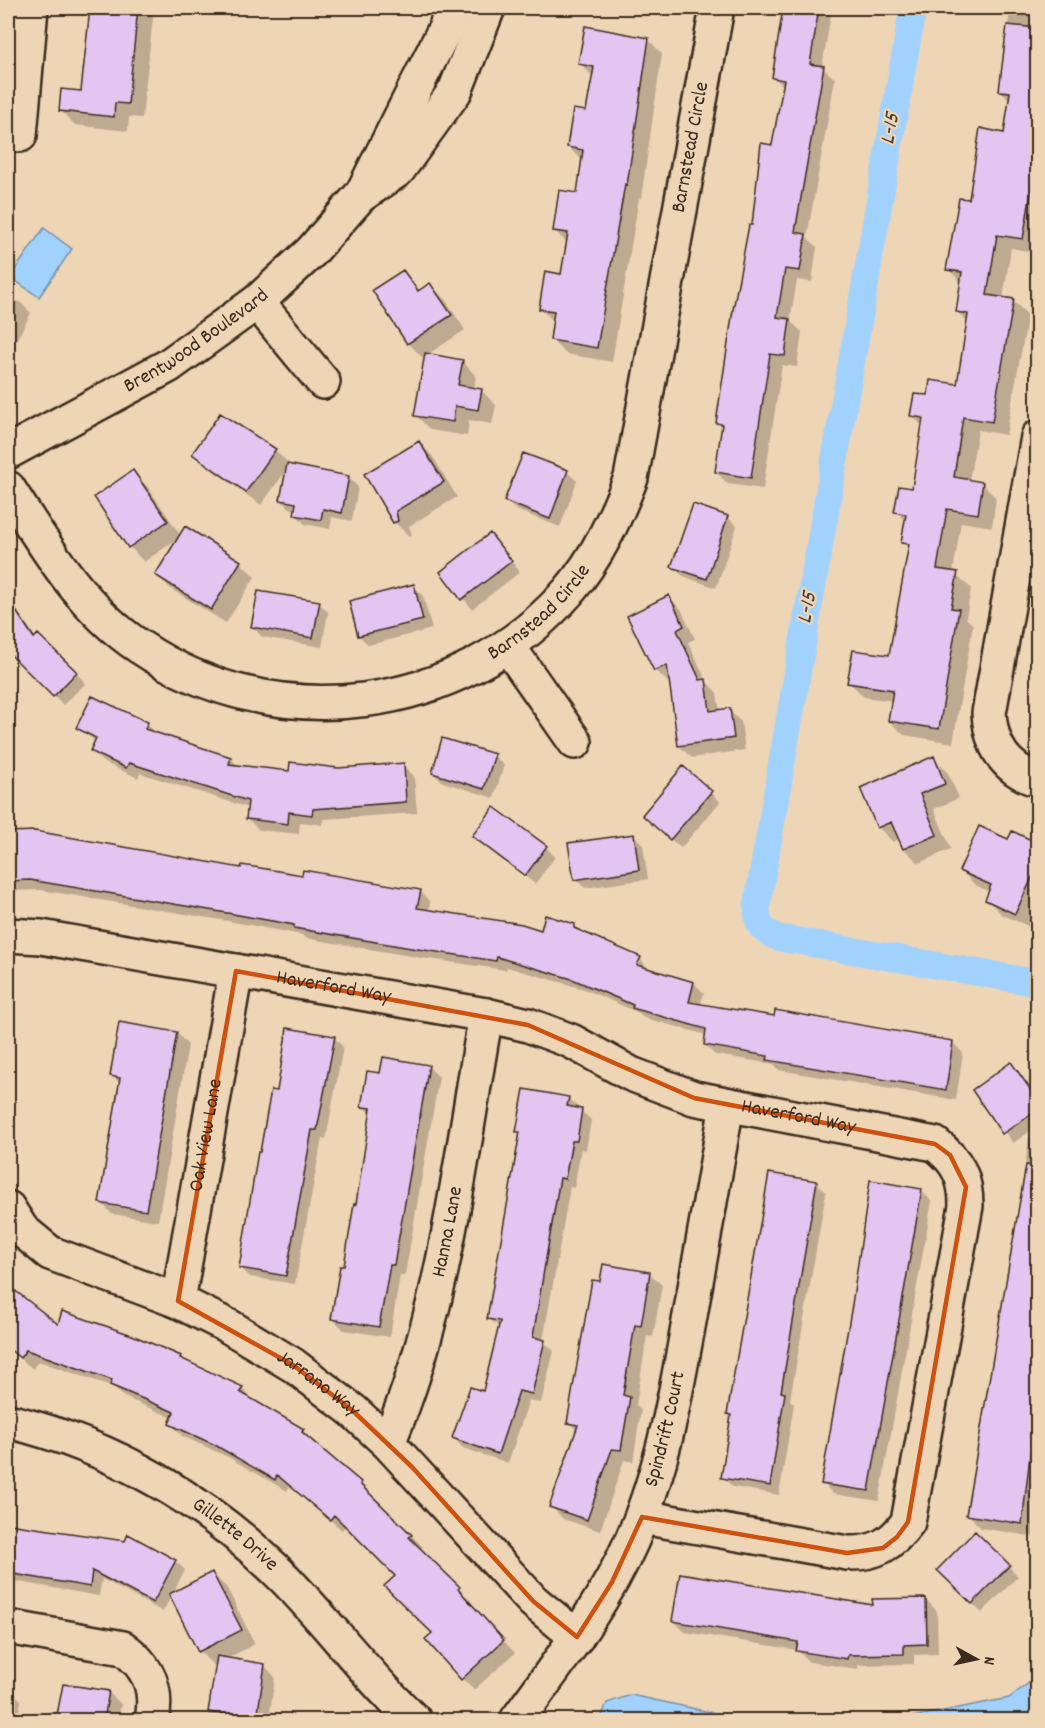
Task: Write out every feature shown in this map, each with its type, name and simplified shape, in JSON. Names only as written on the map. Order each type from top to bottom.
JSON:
[{"type":"street","points":[[20,135],[31,8]]},
{"type":"street","name":"Brentwood Boulevard","points":[[8,452],[168,366],[257,302],[311,252],[360,196],[445,29],[453,8]]},
{"type":"street","name":"Brentwood Boulevard","points":[[360,196],[398,170],[455,92],[488,8]]},
{"type":"street","name":"Barnstead Circle","points":[[8,488],[62,571],[90,605],[123,634],[177,669],[238,693],[292,702],[325,704],[368,701],[411,692],[452,677],[508,646],[538,622],[568,591],[594,556],[615,518],[631,478],[717,8]]},
{"type":"street","points":[[257,302],[323,382]]},
{"type":"street","points":[[1038,437],[989,712],[990,732],[997,750],[1009,765],[1024,776],[1038,780]]},
{"type":"street","points":[[508,646],[575,742]]},
{"type":"street","name":"Haverford Way","points":[[8,935],[41,937],[486,1015],[528,1025],[571,1041],[631,1074],[672,1091],[727,1106],[935,1144],[950,1155],[961,1170],[966,1187],[966,1206],[908,1522],[897,1537],[883,1548],[865,1553],[847,1553],[642,1517]]},
{"type":"street","name":"Oak View Lane","points":[[178,1301],[236,971]]},
{"type":"street","name":"Hanna Lane","points":[[388,1443],[409,1395],[432,1311],[486,1015]]},
{"type":"street","name":"Spindrift Court","points":[[517,1720],[577,1637],[612,1582],[642,1517],[659,1468],[674,1404],[727,1106]]},
{"type":"street","name":"Jarrano Way","points":[[8,1208],[22,1230],[50,1254],[178,1301],[230,1327],[293,1365],[352,1410],[388,1443],[526,1594],[577,1637]]},
{"type":"street","name":"Gillette Drive","points":[[8,1421],[72,1440],[112,1456],[205,1510],[256,1551],[287,1581],[395,1702],[414,1720]]},
{"type":"street","points":[[8,1627],[123,1648],[138,1659],[148,1674],[154,1691],[152,1720]]},
{"type":"highlighted area","points":[[236,971],[528,1025],[694,1098],[935,1144],[950,1155],[966,1187],[908,1522],[897,1537],[883,1548],[847,1553],[642,1517],[612,1582],[577,1637],[533,1601],[412,1467],[352,1410],[293,1365],[178,1301]]},
{"type":"water","points":[[44,228],[72,249],[39,297],[10,277]]},
{"type":"water","points":[[1037,1677],[1037,1720],[897,1720],[1009,1698]]},
{"type":"water","points":[[631,1695],[755,1720],[600,1720],[607,1703]]},
{"type":"building","points":[[90,8],[138,8],[128,104],[115,103],[114,117],[59,111],[61,89],[81,91]]},
{"type":"building","points":[[783,8],[819,8],[810,64],[824,66],[795,232],[806,234],[800,271],[785,269],[777,317],[790,319],[785,356],[770,354],[751,478],[715,472],[722,424],[716,423],[733,310],[749,225],[752,225],[761,143],[772,145],[784,80],[772,78]]},
{"type":"building","points":[[1007,25],[1038,28],[1038,153],[1023,239],[997,235],[987,295],[1014,299],[992,422],[963,417],[954,477],[983,482],[978,514],[947,509],[937,569],[958,572],[951,608],[959,609],[939,729],[888,721],[893,690],[847,683],[853,650],[889,655],[909,544],[901,543],[906,514],[894,512],[899,486],[912,488],[923,418],[910,416],[914,394],[928,395],[930,380],[957,384],[968,314],[956,312],[962,272],[946,270],[959,198],[969,199],[980,128],[1004,133],[1010,92],[999,91]]},
{"type":"building","points":[[585,26],[649,38],[627,185],[625,184],[597,348],[550,340],[554,311],[539,309],[545,271],[561,274],[568,233],[553,231],[559,190],[577,193],[583,150],[567,147],[573,109],[586,111],[594,67],[578,64]]},
{"type":"building","points":[[403,270],[418,291],[430,283],[452,315],[407,344],[372,290]]},
{"type":"building","points":[[425,353],[463,360],[458,385],[482,389],[478,410],[455,406],[453,422],[414,416]]},
{"type":"building","points":[[220,413],[276,449],[246,492],[192,454]]},
{"type":"building","points":[[419,441],[444,482],[396,511],[398,521],[393,523],[364,474]]},
{"type":"building","points":[[523,453],[568,470],[550,519],[504,501]]},
{"type":"building","points":[[287,464],[349,476],[342,513],[323,509],[321,520],[294,515],[296,503],[280,500]]},
{"type":"building","points":[[133,470],[168,521],[128,548],[94,497]]},
{"type":"building","points":[[693,504],[728,516],[707,579],[671,567]]},
{"type":"building","points":[[185,526],[241,561],[211,610],[155,575]]},
{"type":"building","points":[[490,533],[512,561],[461,600],[440,572]]},
{"type":"building","points":[[414,584],[423,620],[358,636],[349,601]]},
{"type":"building","points":[[258,591],[320,601],[313,638],[251,627]]},
{"type":"building","points":[[669,595],[684,626],[677,630],[700,680],[706,679],[710,711],[730,708],[734,738],[678,746],[667,665],[654,671],[627,616]]},
{"type":"building","points":[[8,599],[34,638],[38,634],[77,672],[53,697],[8,652]]},
{"type":"building","points":[[92,696],[148,722],[145,729],[231,757],[229,764],[289,771],[290,762],[338,768],[404,763],[406,802],[313,809],[312,815],[289,812],[288,824],[246,819],[248,801],[129,763],[126,768],[90,751],[96,738],[76,728]]},
{"type":"building","points":[[442,738],[495,754],[484,789],[432,773]]},
{"type":"building","points":[[934,756],[945,784],[920,794],[937,835],[903,849],[891,822],[877,828],[860,788]]},
{"type":"building","points":[[683,766],[712,791],[670,840],[642,815]]},
{"type":"building","points":[[494,807],[547,846],[525,876],[472,836]]},
{"type":"building","points":[[979,826],[1008,839],[1012,831],[1038,843],[1038,865],[1015,914],[985,900],[991,885],[959,871]]},
{"type":"building","points":[[35,831],[241,868],[242,865],[302,875],[303,870],[421,890],[417,908],[522,924],[541,930],[545,915],[575,924],[574,928],[641,957],[637,965],[694,982],[689,1002],[774,1016],[775,1010],[953,1041],[946,1090],[767,1060],[768,1056],[704,1045],[706,1029],[632,1008],[633,1005],[572,979],[497,957],[496,961],[411,948],[294,928],[294,925],[233,914],[30,880],[8,881],[8,832]]},
{"type":"building","points":[[634,834],[639,870],[574,880],[568,843]]},
{"type":"building","points":[[119,1022],[177,1032],[146,1211],[99,1203],[120,1078],[110,1076]]},
{"type":"building","points":[[287,1028],[335,1036],[317,1130],[312,1130],[286,1276],[239,1268],[258,1152],[260,1152],[271,1090],[277,1091]]},
{"type":"building","points":[[383,1057],[429,1065],[394,1265],[390,1265],[379,1327],[331,1319],[340,1266],[344,1266],[354,1204],[356,1204],[371,1108],[361,1107],[367,1071],[380,1073]]},
{"type":"building","points":[[1011,1062],[1038,1100],[1038,1110],[1002,1134],[972,1090]]},
{"type":"building","points":[[524,1089],[569,1097],[567,1106],[582,1109],[577,1141],[572,1141],[565,1179],[560,1178],[533,1337],[545,1340],[532,1394],[519,1391],[498,1454],[452,1438],[470,1387],[483,1391],[500,1321],[487,1319],[520,1132],[516,1132]]},
{"type":"building","points":[[1026,1165],[1038,1166],[1038,1394],[1033,1424],[1038,1424],[1038,1448],[1031,1447],[1022,1524],[966,1515]]},
{"type":"building","points":[[769,1173],[817,1181],[781,1392],[785,1393],[770,1486],[721,1478],[731,1415],[727,1414]]},
{"type":"building","points":[[870,1180],[922,1189],[869,1491],[821,1484],[852,1305]]},
{"type":"building","points":[[603,1264],[650,1272],[641,1326],[635,1325],[623,1395],[630,1397],[621,1450],[612,1449],[587,1520],[549,1507],[578,1425],[567,1423],[592,1280],[600,1281]]},
{"type":"building","points":[[8,1285],[58,1324],[62,1311],[132,1335],[243,1387],[240,1392],[304,1429],[302,1432],[361,1482],[360,1484],[412,1535],[409,1537],[460,1587],[458,1589],[504,1640],[461,1680],[425,1639],[432,1633],[384,1586],[395,1576],[334,1515],[330,1520],[277,1475],[275,1480],[215,1445],[169,1424],[174,1412],[110,1385],[112,1380],[26,1350],[20,1358],[8,1348]]},
{"type":"building","points":[[8,1524],[125,1541],[128,1534],[176,1560],[153,1603],[92,1571],[90,1587],[8,1573]]},
{"type":"building","points":[[975,1531],[1010,1565],[972,1604],[937,1570]]},
{"type":"building","points":[[212,1572],[242,1630],[198,1652],[169,1594]]},
{"type":"building","points":[[680,1573],[873,1605],[872,1599],[926,1598],[927,1644],[904,1645],[904,1654],[848,1655],[847,1659],[796,1651],[798,1642],[672,1621]]},
{"type":"building","points":[[217,1656],[265,1664],[257,1719],[208,1712]]},
{"type":"building","points":[[63,1684],[109,1691],[104,1720],[56,1720]]},
{"type":"waterway","name":"L-15","points":[[913,8],[757,906],[758,918],[764,930],[780,938],[1038,983]]}]
